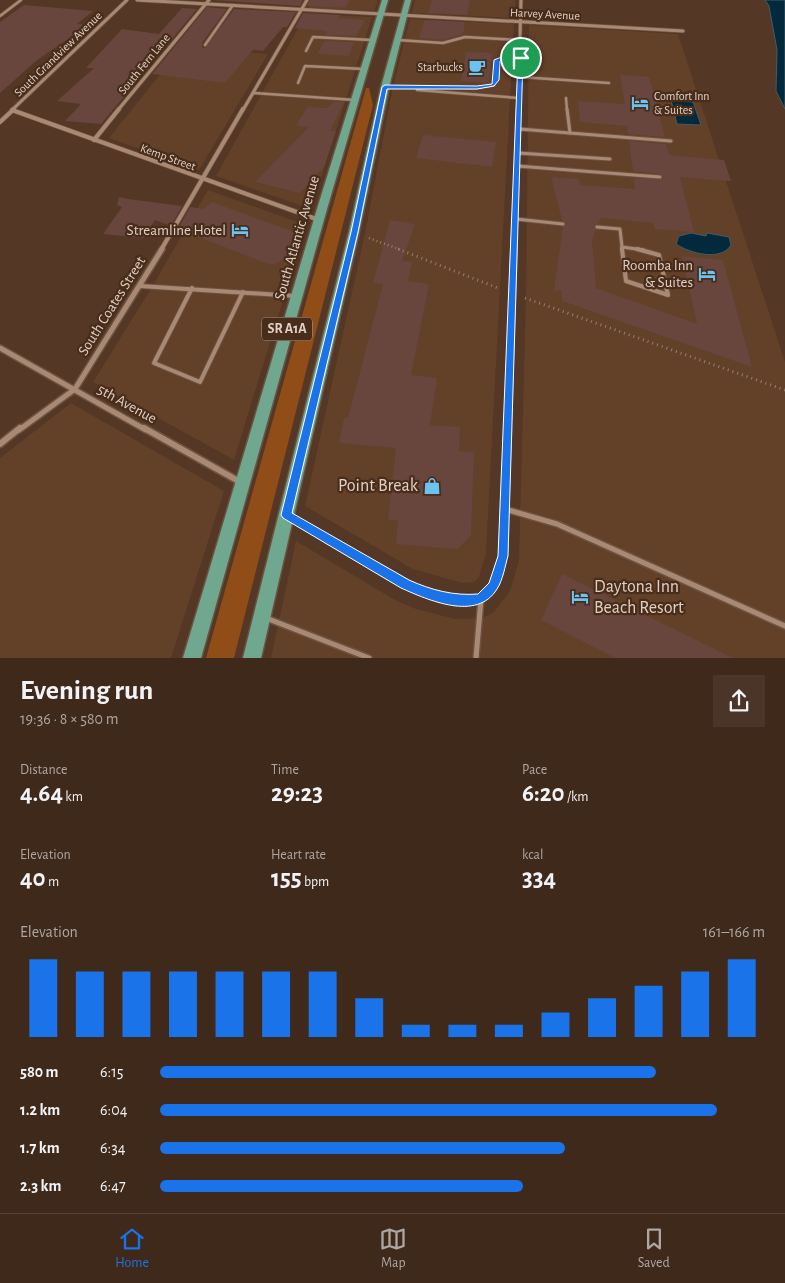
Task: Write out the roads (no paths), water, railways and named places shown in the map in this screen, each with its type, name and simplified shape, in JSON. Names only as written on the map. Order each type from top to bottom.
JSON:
[{"type":"main road","name":"South Atlantic Avenue","points":[[192,658],[318,220],[384,0]]},
{"type":"main road","name":"SR A1A","points":[[252,658],[354,232],[385,87],[408,0]]},
{"type":"street","name":"South Grandview Avenue","points":[[0,122],[127,0]]},
{"type":"street","name":"Harvey Avenue","points":[[137,0],[683,31]]},
{"type":"street","name":"South Fern Lane","points":[[94,140],[209,0]]},
{"type":"street","name":"South Coates Street","points":[[0,444],[75,389],[140,286],[307,0]]},
{"type":"street","points":[[286,515],[413,588],[460,601],[481,599],[493,586],[503,556],[519,129],[521,0]]},
{"type":"street","name":"Kemp Street","points":[[12,110],[318,220]]},
{"type":"street","name":"5th Avenue","points":[[0,348],[242,483]]},
{"type":"lane","points":[[0,16],[22,0]]},
{"type":"lane","points":[[205,45],[234,6]]},
{"type":"lane","points":[[306,52],[313,37],[372,40]]},
{"type":"lane","points":[[398,40],[443,43],[464,37],[521,40]]},
{"type":"lane","points":[[385,87],[477,88],[494,85],[497,60],[521,58]]},
{"type":"lane","points":[[298,83],[305,66],[364,69]]},
{"type":"lane","points":[[520,77],[609,83]]},
{"type":"lane","points":[[385,87],[520,98]]},
{"type":"lane","points":[[253,93],[355,100]]},
{"type":"lane","points":[[566,98],[570,133]]},
{"type":"lane","points":[[519,129],[671,141]]},
{"type":"lane","points":[[518,153],[610,159]]},
{"type":"lane","points":[[517,166],[660,177]]},
{"type":"lane","points":[[516,219],[563,224]]},
{"type":"lane","points":[[597,227],[620,229],[622,247],[626,281],[668,295],[659,255],[643,250],[622,247]]},
{"type":"lane","points":[[140,286],[296,296]]},
{"type":"lane","points":[[192,288],[154,363],[200,382],[243,292]]},
{"type":"lane","points":[[505,509],[557,524],[785,626]]},
{"type":"lane","points":[[476,658],[481,599]]},
{"type":"lane","points":[[261,616],[369,658]]},
{"type":"water","points":[[765,0],[785,0],[785,109],[776,91],[777,50],[769,6]]},
{"type":"water","points":[[671,100],[693,102],[701,125],[677,124]]},
{"type":"water","points":[[691,233],[706,236],[707,233],[729,237],[731,245],[726,250],[713,255],[696,253],[676,244],[679,236]]},
{"type":"place","name":"Starbucks","points":[[477,67]]},
{"type":"place","name":"Comfort Inn & Suites","points":[[640,103]]},
{"type":"place","name":"Streamline Hotel","points":[[240,230]]},
{"type":"place","name":"Roomba Inn & Suites","points":[[707,274]]},
{"type":"place","name":"Point Break","points":[[432,486]]},
{"type":"place","name":"Daytona Inn Beach Resort","points":[[580,597]]}]
